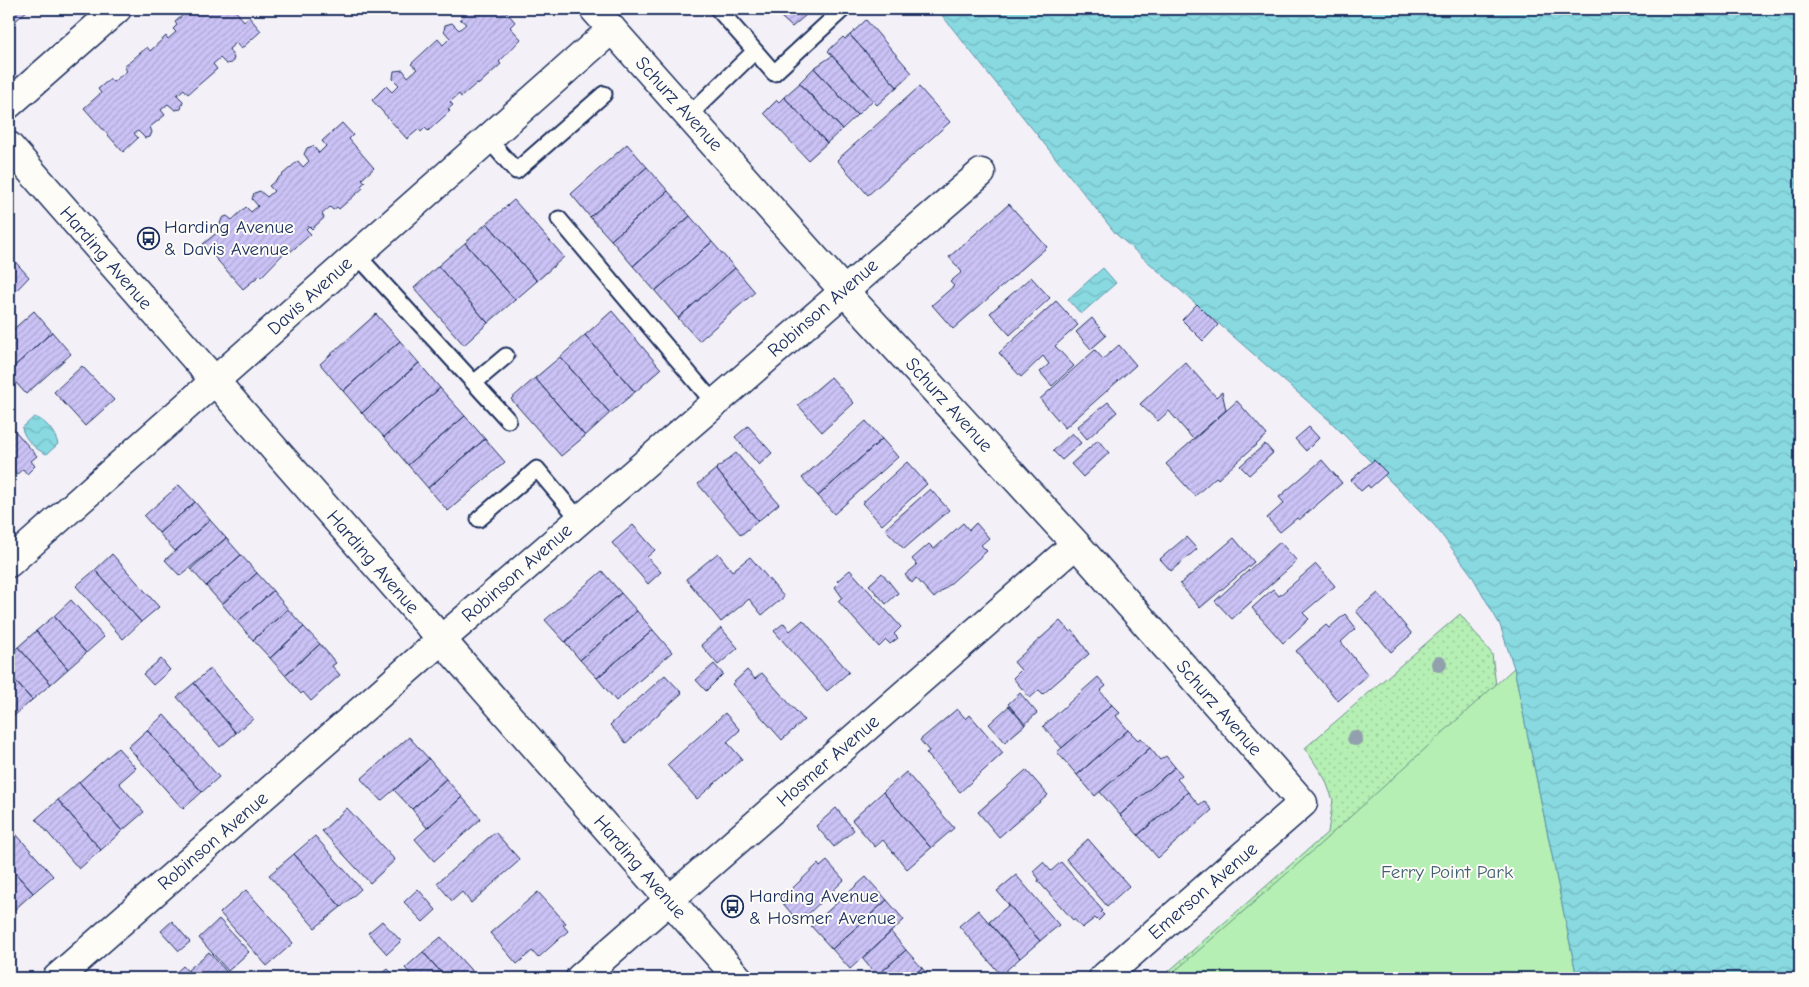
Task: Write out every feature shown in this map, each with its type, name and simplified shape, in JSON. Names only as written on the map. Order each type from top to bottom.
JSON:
[{"type":"street","points":[[9,104],[117,9]]},
{"type":"street","name":"Schurz Avenue","points":[[594,9],[843,290],[1076,544],[1303,803]]},
{"type":"street","name":"Davis Avenue","points":[[9,563],[612,30]]},
{"type":"street","name":"Harding Avenue","points":[[9,146],[738,978]]},
{"type":"street","name":"Robinson Avenue","points":[[57,978],[579,519],[981,173]]},
{"type":"street","name":"Hosmer Avenue","points":[[580,978],[1076,544]]},
{"type":"street","name":"Emerson Avenue","points":[[1102,978],[1303,803]]},
{"type":"lane","points":[[718,9],[774,72],[843,9]]},
{"type":"lane","points":[[689,115],[755,51]]},
{"type":"lane","points":[[488,139],[516,171],[604,94]]},
{"type":"lane","points":[[559,219],[714,403]]},
{"type":"lane","points":[[357,255],[508,420]]},
{"type":"lane","points":[[474,383],[506,356]]},
{"type":"lane","points":[[479,519],[537,469],[579,519]]},
{"type":"green space","points":[[1460,614],[1492,654],[1499,709],[1320,978],[1161,978],[1328,832],[1333,800],[1325,779],[1305,748]]},
{"type":"green space","name":"Ferry Point Park","points":[[1514,668],[1577,978],[1167,978],[1307,856]]},
{"type":"water","points":[[937,9],[1800,9],[1800,978],[1577,978],[1514,668],[1500,625],[1471,574],[1435,526],[1329,420],[1116,234]]},
{"type":"water","points":[[1103,268],[1116,283],[1081,314],[1068,299]]},
{"type":"water","points":[[34,417],[46,424],[57,440],[58,444],[47,454],[32,444],[23,432],[22,428]]},
{"type":"building","points":[[9,9],[29,9],[12,24],[9,20]]},
{"type":"building","points":[[190,9],[234,9],[244,21],[249,17],[261,31],[241,49],[236,43],[229,49],[234,58],[232,63],[226,64],[220,58],[213,64],[217,69],[188,94],[184,89],[177,95],[183,101],[181,109],[175,110],[168,104],[161,110],[165,115],[150,127],[152,132],[150,137],[145,138],[138,131],[134,133],[138,138],[123,152],[84,108],[101,93],[98,89],[110,79],[113,82],[127,71],[124,67],[147,47],[150,51],[166,36],[168,39],[176,32],[173,29],[177,25],[175,22]]},
{"type":"building","points":[[471,9],[495,11],[504,9],[515,22],[510,27],[521,39],[499,62],[501,64],[478,85],[477,83],[461,97],[459,94],[450,102],[453,105],[448,109],[450,111],[428,131],[425,128],[421,132],[419,129],[407,139],[372,100],[386,86],[392,92],[399,85],[393,79],[394,71],[403,70],[408,77],[417,69],[411,64],[438,39],[443,45],[450,38],[444,31],[445,25],[452,23],[459,30],[466,24],[460,19]]},
{"type":"building","points":[[772,9],[813,9],[792,27]]},
{"type":"building","points":[[866,20],[912,73],[897,87],[850,35]]},
{"type":"building","points":[[850,35],[897,87],[877,105],[828,51],[843,37],[845,39]]},
{"type":"building","points":[[832,56],[873,100],[857,115],[814,68]]},
{"type":"building","points":[[814,68],[857,115],[842,129],[799,83]]},
{"type":"building","points":[[800,83],[842,129],[827,143],[784,97]]},
{"type":"building","points":[[919,87],[950,122],[868,195],[837,160]]},
{"type":"building","points":[[784,97],[827,143],[808,160],[764,113],[777,100],[779,102]]},
{"type":"building","points":[[342,123],[353,135],[349,139],[374,168],[362,179],[365,182],[361,186],[363,188],[339,209],[337,207],[333,210],[330,207],[322,214],[324,218],[312,229],[309,226],[306,229],[311,234],[288,254],[285,252],[261,277],[260,275],[243,289],[203,244],[220,230],[224,235],[227,233],[220,224],[222,218],[227,216],[232,220],[246,207],[251,212],[258,206],[252,199],[254,193],[260,191],[267,197],[274,191],[269,186],[298,161],[303,167],[309,161],[304,154],[307,148],[313,146],[319,153],[326,146],[322,141]]},
{"type":"building","points":[[627,144],[647,167],[590,217],[571,194]]},
{"type":"building","points":[[647,167],[668,191],[611,240],[590,217]]},
{"type":"building","points":[[668,191],[690,216],[633,266],[611,240]]},
{"type":"building","points":[[514,200],[564,257],[537,281],[487,223]]},
{"type":"building","points":[[1009,204],[1047,247],[953,329],[932,305],[954,286],[950,282],[962,272],[949,257]]},
{"type":"building","points":[[690,216],[712,242],[655,291],[633,266]]},
{"type":"building","points":[[487,223],[537,281],[515,300],[465,243]]},
{"type":"building","points":[[712,242],[735,268],[678,318],[655,291]]},
{"type":"building","points":[[465,243],[515,300],[488,323],[438,266]]},
{"type":"building","points":[[9,257],[29,277],[9,298]]},
{"type":"building","points":[[438,266],[488,323],[464,345],[414,288]]},
{"type":"building","points":[[735,268],[755,292],[699,341],[678,318]]},
{"type":"building","points":[[1031,277],[1050,298],[1010,335],[990,313]]},
{"type":"building","points":[[1056,301],[1078,325],[1055,346],[1074,366],[1052,386],[1040,372],[1049,364],[1043,356],[1021,377],[999,353]]},
{"type":"building","points":[[1197,304],[1218,325],[1203,341],[1182,320]]},
{"type":"building","points":[[34,311],[52,332],[9,371],[9,333]]},
{"type":"building","points":[[612,311],[661,369],[635,392],[585,335]]},
{"type":"building","points":[[376,314],[400,341],[343,391],[320,364]]},
{"type":"building","points":[[1092,318],[1106,336],[1091,349],[1076,332]]},
{"type":"building","points":[[52,332],[71,354],[26,394],[9,375],[9,371]]},
{"type":"building","points":[[585,335],[635,392],[610,413],[560,357]]},
{"type":"building","points":[[400,341],[419,363],[362,413],[343,391]]},
{"type":"building","points":[[1119,345],[1136,365],[1065,428],[1040,399],[1095,350],[1103,359]]},
{"type":"building","points":[[560,357],[610,413],[585,436],[535,378]]},
{"type":"building","points":[[1185,362],[1216,397],[1222,392],[1226,410],[1193,439],[1169,411],[1158,421],[1140,404]]},
{"type":"building","points":[[419,363],[440,388],[384,437],[362,413]]},
{"type":"building","points":[[82,366],[114,400],[85,426],[54,392]]},
{"type":"building","points":[[831,377],[854,403],[822,432],[798,405]]},
{"type":"building","points":[[535,378],[585,436],[561,456],[511,399]]},
{"type":"building","points":[[440,388],[465,416],[408,465],[384,437]]},
{"type":"building","points":[[1237,401],[1267,435],[1218,479],[1216,477],[1195,496],[1166,464]]},
{"type":"building","points":[[1108,402],[1117,412],[1087,439],[1077,427]]},
{"type":"building","points":[[465,416],[485,439],[428,488],[408,465]]},
{"type":"building","points":[[866,421],[882,439],[818,496],[802,478]]},
{"type":"building","points":[[9,424],[37,456],[31,461],[35,466],[27,474],[23,469],[17,474],[9,465]]},
{"type":"building","points":[[748,426],[772,453],[759,465],[735,437]]},
{"type":"building","points":[[1309,427],[1319,438],[1306,451],[1295,439]]},
{"type":"building","points":[[1072,433],[1081,443],[1062,460],[1053,451]]},
{"type":"building","points":[[485,439],[505,462],[448,511],[428,488]]},
{"type":"building","points":[[882,439],[898,457],[834,514],[818,496]]},
{"type":"building","points":[[1098,440],[1109,453],[1083,477],[1071,464]]},
{"type":"building","points":[[1265,444],[1273,453],[1249,475],[1240,466]]},
{"type":"building","points":[[736,453],[779,504],[758,521],[716,469]]},
{"type":"building","points":[[1322,460],[1342,483],[1299,520],[1297,518],[1280,532],[1267,518],[1284,503],[1279,497]]},
{"type":"building","points":[[1374,460],[1387,473],[1370,488],[1368,485],[1361,491],[1351,480]]},
{"type":"building","points":[[907,462],[927,484],[882,525],[862,503]]},
{"type":"building","points":[[716,469],[758,521],[741,535],[698,484]]},
{"type":"building","points":[[179,485],[195,502],[159,533],[144,516]]},
{"type":"building","points":[[930,489],[949,510],[904,549],[885,529]]},
{"type":"building","points":[[195,502],[210,520],[175,551],[159,533]]},
{"type":"building","points":[[210,520],[226,538],[180,576],[165,560]]},
{"type":"building","points":[[963,523],[969,530],[976,523],[989,538],[981,545],[987,551],[934,598],[916,578],[912,583],[905,575],[917,565],[912,559],[929,544],[934,549]]},
{"type":"building","points":[[633,525],[655,550],[647,557],[661,572],[648,584],[612,543]]},
{"type":"building","points":[[1186,537],[1197,549],[1171,571],[1160,559]]},
{"type":"building","points":[[226,538],[241,555],[206,586],[191,569]]},
{"type":"building","points":[[1234,538],[1254,562],[1200,608],[1180,584]]},
{"type":"building","points":[[1280,542],[1297,561],[1232,619],[1215,601]]},
{"type":"building","points":[[718,553],[732,571],[750,557],[784,597],[762,615],[749,599],[721,622],[686,579]]},
{"type":"building","points":[[112,554],[159,607],[141,622],[95,570]]},
{"type":"building","points":[[241,555],[257,573],[222,604],[206,586]]},
{"type":"building","points":[[1316,564],[1335,586],[1303,613],[1309,619],[1283,643],[1252,608],[1273,589],[1279,596]]},
{"type":"building","points":[[95,570],[141,622],[123,639],[76,586]]},
{"type":"building","points":[[850,570],[901,627],[894,634],[898,638],[890,644],[886,640],[879,647],[838,601],[842,597],[835,587],[839,583],[837,581]]},
{"type":"building","points":[[602,571],[621,593],[565,642],[545,620]]},
{"type":"building","points":[[257,573],[273,591],[237,622],[222,604]]},
{"type":"building","points":[[882,573],[898,593],[886,604],[869,585]]},
{"type":"building","points":[[273,591],[288,609],[253,640],[237,622]]},
{"type":"building","points":[[621,593],[637,611],[580,660],[565,642]]},
{"type":"building","points":[[1378,593],[1412,634],[1391,652],[1356,611]]},
{"type":"building","points":[[71,600],[104,637],[86,653],[54,616]]},
{"type":"building","points":[[288,609],[304,627],[270,658],[253,640]]},
{"type":"building","points":[[637,611],[653,630],[597,678],[580,660]]},
{"type":"building","points":[[1345,614],[1356,628],[1341,642],[1368,675],[1338,701],[1296,651],[1326,625],[1329,628]]},
{"type":"building","points":[[54,616],[86,653],[68,669],[36,631]]},
{"type":"building","points":[[803,620],[849,672],[827,691],[774,631],[784,623],[790,631]]},
{"type":"building","points":[[1060,621],[1070,632],[1072,630],[1089,654],[1043,694],[1039,690],[1030,698],[1013,678],[1021,670],[1014,662]]},
{"type":"building","points":[[304,627],[320,644],[285,675],[270,658]]},
{"type":"building","points":[[721,628],[738,648],[718,665],[701,645]]},
{"type":"building","points":[[653,630],[672,652],[616,701],[597,678]]},
{"type":"building","points":[[36,631],[68,669],[51,684],[18,647]]},
{"type":"building","points":[[320,644],[336,663],[332,666],[340,675],[311,701],[303,692],[301,694],[285,675]]},
{"type":"building","points":[[18,647],[51,684],[32,700],[9,674],[9,655]]},
{"type":"building","points":[[161,659],[170,670],[153,685],[143,674]]},
{"type":"building","points":[[714,664],[723,674],[706,691],[696,680]]},
{"type":"building","points":[[210,669],[253,719],[236,733],[194,683]]},
{"type":"building","points":[[747,670],[755,679],[762,673],[804,720],[782,740],[732,684]]},
{"type":"building","points":[[9,674],[32,700],[14,716],[9,710]]},
{"type":"building","points":[[665,675],[682,693],[626,743],[610,725]]},
{"type":"building","points":[[1098,677],[1106,686],[1100,691],[1112,705],[1062,748],[1043,726]]},
{"type":"building","points":[[194,683],[236,733],[220,747],[177,697]]},
{"type":"building","points":[[1020,693],[1037,713],[1025,724],[1008,704]]},
{"type":"building","points":[[1112,705],[1120,713],[1116,716],[1128,730],[1077,775],[1057,752]]},
{"type":"building","points":[[1009,706],[1025,725],[1005,742],[989,724]]},
{"type":"building","points":[[957,709],[966,719],[970,715],[1003,753],[960,792],[926,753],[929,751],[920,740]]},
{"type":"building","points":[[725,713],[740,730],[727,742],[742,759],[697,799],[667,765]]},
{"type":"building","points":[[164,715],[219,777],[202,792],[147,730]]},
{"type":"building","points":[[147,730],[202,792],[183,809],[128,747]]},
{"type":"building","points":[[1128,730],[1138,740],[1141,738],[1150,748],[1095,796],[1077,775]]},
{"type":"building","points":[[409,737],[429,759],[381,801],[361,779]]},
{"type":"building","points":[[118,748],[136,768],[119,783],[144,812],[122,831],[79,782]]},
{"type":"building","points":[[1150,748],[1160,760],[1166,756],[1175,767],[1120,815],[1100,792]]},
{"type":"building","points":[[429,759],[446,779],[412,809],[394,790]]},
{"type":"building","points":[[1175,767],[1182,775],[1177,779],[1188,792],[1138,835],[1120,815]]},
{"type":"building","points":[[1026,770],[1048,795],[999,837],[978,812]]},
{"type":"building","points":[[906,772],[954,828],[931,848],[883,792]]},
{"type":"building","points":[[446,779],[462,797],[427,828],[412,809]]},
{"type":"building","points":[[79,782],[122,831],[101,850],[58,800]]},
{"type":"building","points":[[883,792],[931,848],[907,869],[883,840],[875,847],[852,820]]},
{"type":"building","points":[[1188,792],[1199,805],[1204,801],[1212,810],[1158,858],[1138,835]]},
{"type":"building","points":[[462,797],[481,819],[434,861],[415,839]]},
{"type":"building","points":[[58,800],[101,850],[79,869],[36,819]]},
{"type":"building","points":[[347,808],[395,860],[370,883],[322,831]]},
{"type":"building","points":[[836,808],[854,830],[834,847],[816,826]]},
{"type":"building","points":[[495,832],[520,860],[471,903],[462,892],[452,901],[437,883]]},
{"type":"building","points":[[16,834],[53,876],[33,893],[9,866],[9,840]]},
{"type":"building","points":[[315,836],[361,889],[341,907],[294,854]]},
{"type":"building","points":[[1088,839],[1129,886],[1107,906],[1066,859]]},
{"type":"building","points":[[294,854],[341,907],[315,928],[269,875]]},
{"type":"building","points":[[827,861],[844,880],[807,915],[805,913],[797,920],[780,900],[818,864],[820,867]]},
{"type":"building","points":[[1043,862],[1051,871],[1061,862],[1103,911],[1101,912],[1104,915],[1098,921],[1095,918],[1082,928],[1038,881],[1039,879],[1033,871]]},
{"type":"building","points":[[9,866],[33,893],[13,911],[9,906]]},
{"type":"building","points":[[1016,875],[1059,925],[1040,941],[997,891]]},
{"type":"building","points":[[866,877],[887,900],[832,949],[811,926]]},
{"type":"building","points":[[418,889],[436,910],[423,922],[404,902]]},
{"type":"building","points":[[246,890],[293,943],[267,966],[220,913]]},
{"type":"building","points":[[538,892],[566,923],[563,925],[568,931],[538,958],[532,951],[517,964],[490,933]]},
{"type":"building","points":[[887,900],[904,920],[850,969],[832,949]]},
{"type":"building","points":[[1009,905],[1040,941],[1020,958],[989,922]]},
{"type":"building","points":[[978,910],[1020,958],[1001,975],[959,926]]},
{"type":"building","points":[[219,919],[249,952],[228,971],[199,938]]},
{"type":"building","points":[[172,921],[190,942],[179,951],[161,931]]},
{"type":"building","points":[[382,921],[401,941],[387,954],[368,933]]},
{"type":"building","points":[[891,932],[906,950],[877,976],[862,958]]},
{"type":"building","points":[[441,937],[478,978],[446,978],[423,952]]},
{"type":"building","points":[[906,950],[922,968],[910,978],[879,978],[877,976]]},
{"type":"building","points":[[209,952],[232,978],[194,978],[188,970]]},
{"type":"building","points":[[423,952],[446,978],[414,978],[405,968]]},
{"type":"building","points":[[183,966],[194,978],[170,978]]},
{"type":"building","points":[[922,968],[931,978],[910,978]]},
{"type":"building","points":[[388,969],[397,978],[377,978]]},
{"type":"place","name":"Harding Avenue & Davis Avenue","points":[[148,238]]},
{"type":"place","name":"Harding Avenue & Hosmer Avenue","points":[[733,907]]}]
